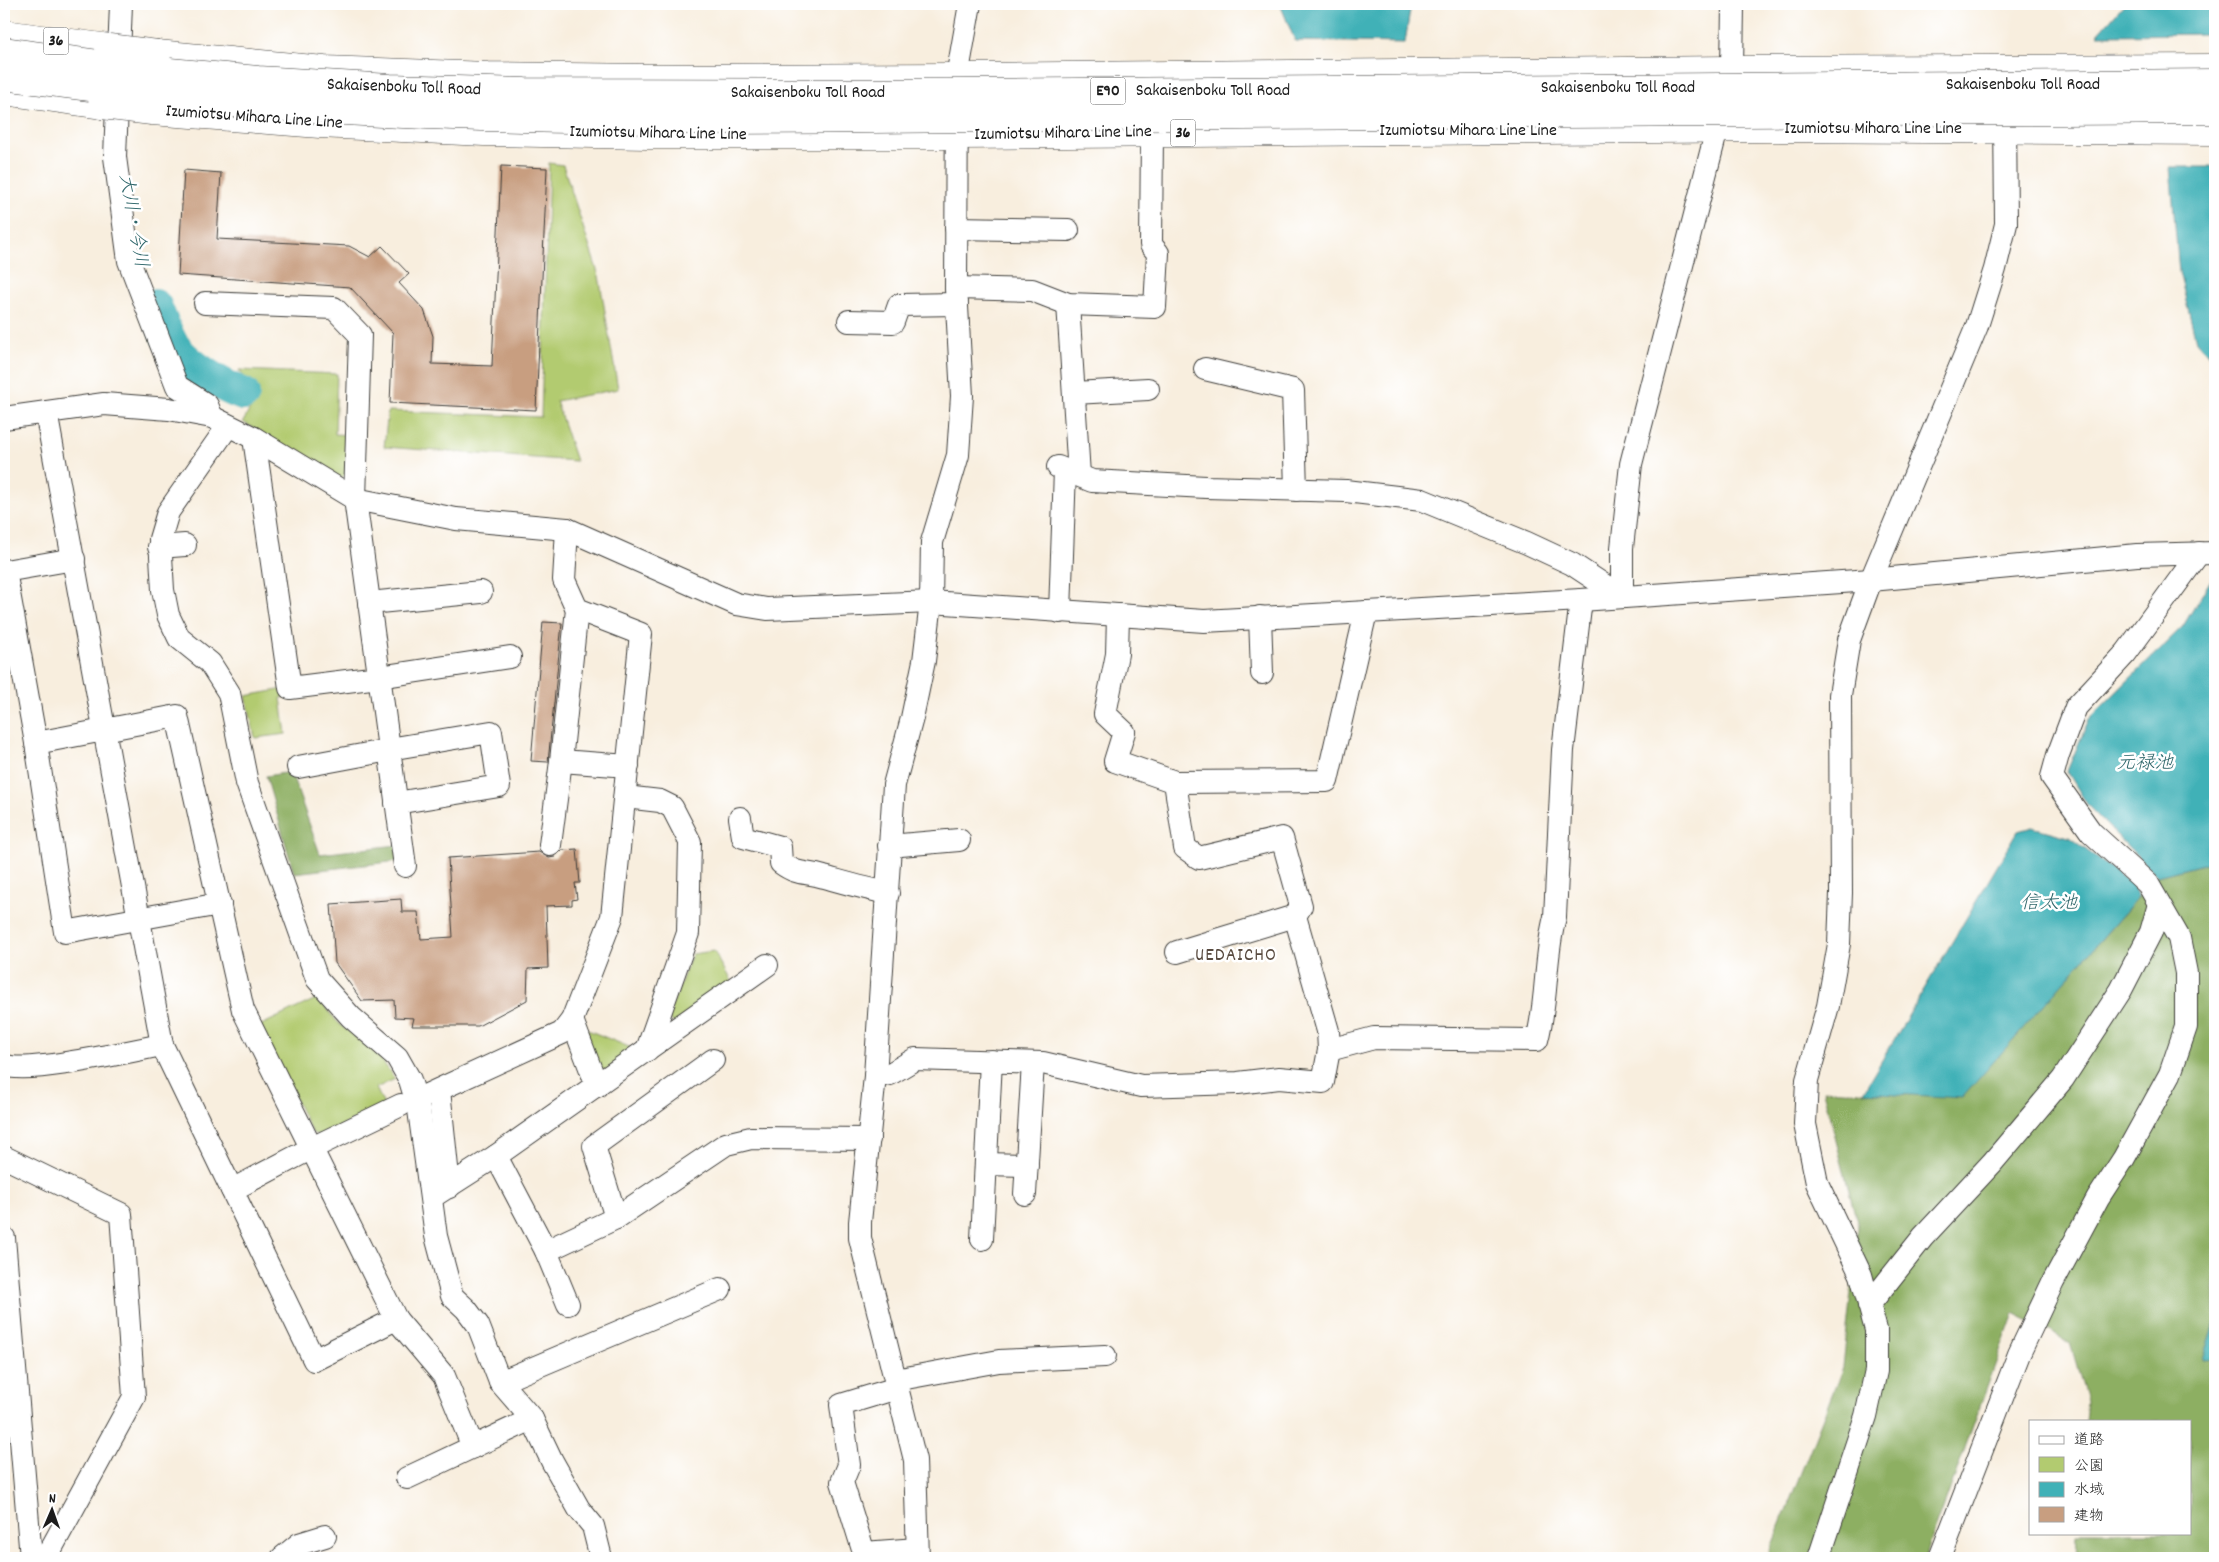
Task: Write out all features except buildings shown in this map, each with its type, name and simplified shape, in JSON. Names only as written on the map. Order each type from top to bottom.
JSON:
[{"type":"main road","name":"36","points":[[4,34],[157,54],[324,70],[654,78],[957,78],[1732,70],[2215,68]]},
{"type":"main road","name":"Sakaisenboku Toll Road","points":[[4,51],[136,69],[258,80],[390,88],[525,92],[946,93],[2215,83]]},
{"type":"main road","name":"Sakaisenboku Toll Road","points":[[4,76],[139,94],[259,105],[389,113],[518,117],[936,118],[2215,110]]},
{"type":"main road","name":"Izumiotsu Mihara Line Line","points":[[4,91],[152,111],[320,124],[484,132],[647,135],[958,135],[1717,129],[2215,131]]},
{"type":"street","points":[[121,4],[115,157],[129,261],[177,386],[207,405],[220,421]]},
{"type":"street","points":[[970,4],[957,78],[956,296],[962,396],[958,455],[932,542],[931,602],[924,661],[912,718],[894,785],[875,1076],[860,1238],[896,1384],[915,1460],[918,1554],[864,1553],[842,1482],[850,1465],[841,1405],[896,1384],[999,1361],[1105,1356]]},
{"type":"street","points":[[1732,70],[1733,4]]},
{"type":"street","points":[[1820,1558],[1866,1416],[1876,1371],[1876,1330],[1861,1275],[1817,1184],[1805,1124],[1807,1080],[1828,1006],[1839,944],[1840,695],[1850,640],[1871,580],[1977,326],[1995,269],[2006,224],[2006,130],[2002,70]]},
{"type":"street","points":[[1622,597],[1622,548],[1631,464],[1717,129]]},
{"type":"street","points":[[849,321],[893,322],[899,305],[956,296],[1032,290],[1068,304],[1156,307],[1158,253],[1151,245],[1152,133]]},
{"type":"street","points":[[956,228],[1068,230]]},
{"type":"street","points":[[205,303],[334,308],[360,334],[355,499],[405,866]]},
{"type":"street","points":[[1060,612],[1074,393],[1068,304]]},
{"type":"street","points":[[1206,369],[1293,390],[1296,490]]},
{"type":"street","points":[[1074,393],[1148,389]]},
{"type":"street","points":[[4,418],[104,404],[169,409],[220,421],[254,438],[355,499],[456,519],[566,529],[736,604],[767,609],[931,602],[1204,621],[1581,600],[1871,580],[2137,555],[2207,553]]},
{"type":"street","points":[[46,412],[162,1045],[314,1360],[396,1319]]},
{"type":"street","points":[[220,421],[168,512],[160,539],[168,615],[179,638],[210,663],[229,693],[247,783],[317,979],[351,1017],[397,1057],[410,1080],[409,1103],[440,1192]]},
{"type":"street","points":[[254,438],[290,688],[379,677],[510,656]]},
{"type":"street","points":[[1068,471],[1092,481],[1206,487],[1346,491],[1422,500],[1527,543],[1563,560],[1622,597]]},
{"type":"street","points":[[550,845],[577,608],[564,580],[566,529]]},
{"type":"street","points":[[160,547],[185,545]]},
{"type":"street","points":[[1940,1558],[2019,1354],[2098,1198],[2124,1158],[2170,1074],[2186,1027],[2186,973],[2179,938],[2148,884],[2090,832],[2052,777],[2076,707],[2126,653],[2207,553]]},
{"type":"street","points":[[74,559],[5,571],[36,743],[65,932],[220,904]]},
{"type":"street","points":[[369,603],[481,592]]},
{"type":"street","points":[[1329,1050],[1374,1038],[1537,1040],[1543,1019],[1549,937],[1555,918],[1563,750],[1581,600]]},
{"type":"street","points":[[232,1190],[312,1148],[562,1033],[572,1020],[612,918],[641,634],[577,608]]},
{"type":"street","points":[[1118,615],[1117,654],[1105,714],[1124,732],[1115,761],[1175,782],[1326,781],[1366,612]]},
{"type":"street","points":[[1260,617],[1262,673]]},
{"type":"street","points":[[36,743],[177,716],[243,1010],[396,1319],[444,1376],[473,1447]]},
{"type":"street","points":[[298,767],[491,732],[499,786],[396,802]]},
{"type":"street","points":[[561,761],[628,766]]},
{"type":"street","points":[[1175,782],[1185,848],[1199,858],[1282,838],[1301,906],[1295,916],[1177,952]]},
{"type":"street","points":[[624,797],[660,801],[672,806],[690,842],[688,934],[647,1050]]},
{"type":"street","points":[[740,818],[743,837],[780,847],[781,864],[793,872],[822,876],[852,886],[888,893]]},
{"type":"street","points":[[889,846],[959,840]]},
{"type":"street","points":[[1869,1305],[1923,1237],[1992,1162],[2063,1079],[2121,990],[2151,932],[2159,904]]},
{"type":"street","points":[[875,1076],[890,1074],[914,1059],[1043,1063],[1141,1086],[1238,1083],[1279,1078],[1323,1082],[1329,1050],[1328,1031],[1295,916]]},
{"type":"street","points":[[440,1192],[496,1156],[768,965]]},
{"type":"street","points":[[572,1020],[597,1086]]},
{"type":"street","points":[[4,1065],[12,1068],[46,1066],[162,1045]]},
{"type":"street","points":[[616,1218],[594,1146],[713,1060]]},
{"type":"street","points":[[982,1239],[991,1062]]},
{"type":"street","points":[[1025,1194],[1033,1063]]},
{"type":"street","points":[[439,1090],[441,1260],[452,1296],[466,1309],[478,1325],[500,1382],[532,1419],[556,1469],[579,1509],[593,1526],[601,1558]]},
{"type":"street","points":[[546,1250],[616,1218],[726,1144],[751,1138],[869,1138]]},
{"type":"street","points":[[496,1156],[546,1250],[568,1304]]},
{"type":"street","points":[[4,1157],[120,1214],[134,1397],[46,1558]]},
{"type":"street","points":[[986,1164],[1027,1165]]},
{"type":"street","points":[[4,1238],[32,1558]]},
{"type":"street","points":[[500,1382],[720,1289]]},
{"type":"street","points":[[407,1478],[532,1419]]},
{"type":"street","points":[[282,1558],[299,1544],[325,1536]]},
{"type":"green space","points":[[549,163],[563,165],[599,276],[618,389],[556,401],[576,461],[384,447],[388,411],[541,417]]},
{"type":"green space","points":[[239,370],[337,374],[335,434],[349,435],[347,474],[339,479],[243,422],[251,406],[253,395],[252,390]]},
{"type":"green space","points":[[284,689],[285,697],[281,698],[286,734],[255,738],[246,696]]},
{"type":"green space","points":[[291,772],[320,854],[397,845],[399,861],[294,873],[266,776]]},
{"type":"green space","points":[[2215,861],[2215,1323],[2204,1359],[2215,1359],[2215,1558],[2076,1558],[2077,1534],[2192,1534],[2192,1420],[2085,1420],[2087,1401],[2070,1342],[2014,1313],[1925,1558],[1767,1558],[1843,1367],[1858,1226],[1823,1090],[1962,1097],[2157,876]]},
{"type":"green space","points":[[714,951],[732,983],[675,1024],[667,1018],[692,954]]},
{"type":"green space","points":[[318,998],[339,1024],[377,1053],[395,1079],[376,1088],[384,1105],[321,1136],[312,1133],[259,1026]]},
{"type":"green space","points":[[583,1028],[641,1052],[598,1080]]},
{"type":"water","points":[[1280,4],[1411,4],[1405,43],[1295,41]]},
{"type":"water","points":[[2124,4],[2215,4],[2215,34],[2097,35]]},
{"type":"water","points":[[2170,167],[2215,167],[2215,362],[2196,341],[2179,272]]},
{"type":"water","name":"元禄池","points":[[2215,573],[2215,861],[2157,876],[2088,806],[2067,771],[2089,719],[2183,626]]},
{"type":"water","name":"信太池","points":[[2032,827],[2069,837],[2132,884],[2138,897],[1962,1098],[1863,1092],[2018,831]]},
{"type":"water","points":[[2215,1323],[2215,1359],[2203,1360]]},
{"type":"waterway","name":"大川・今川","points":[[155,306],[169,339],[181,355],[206,375],[243,394]]},
{"type":"district","name":"UEDAICHO","points":[[1236,956]]}]
